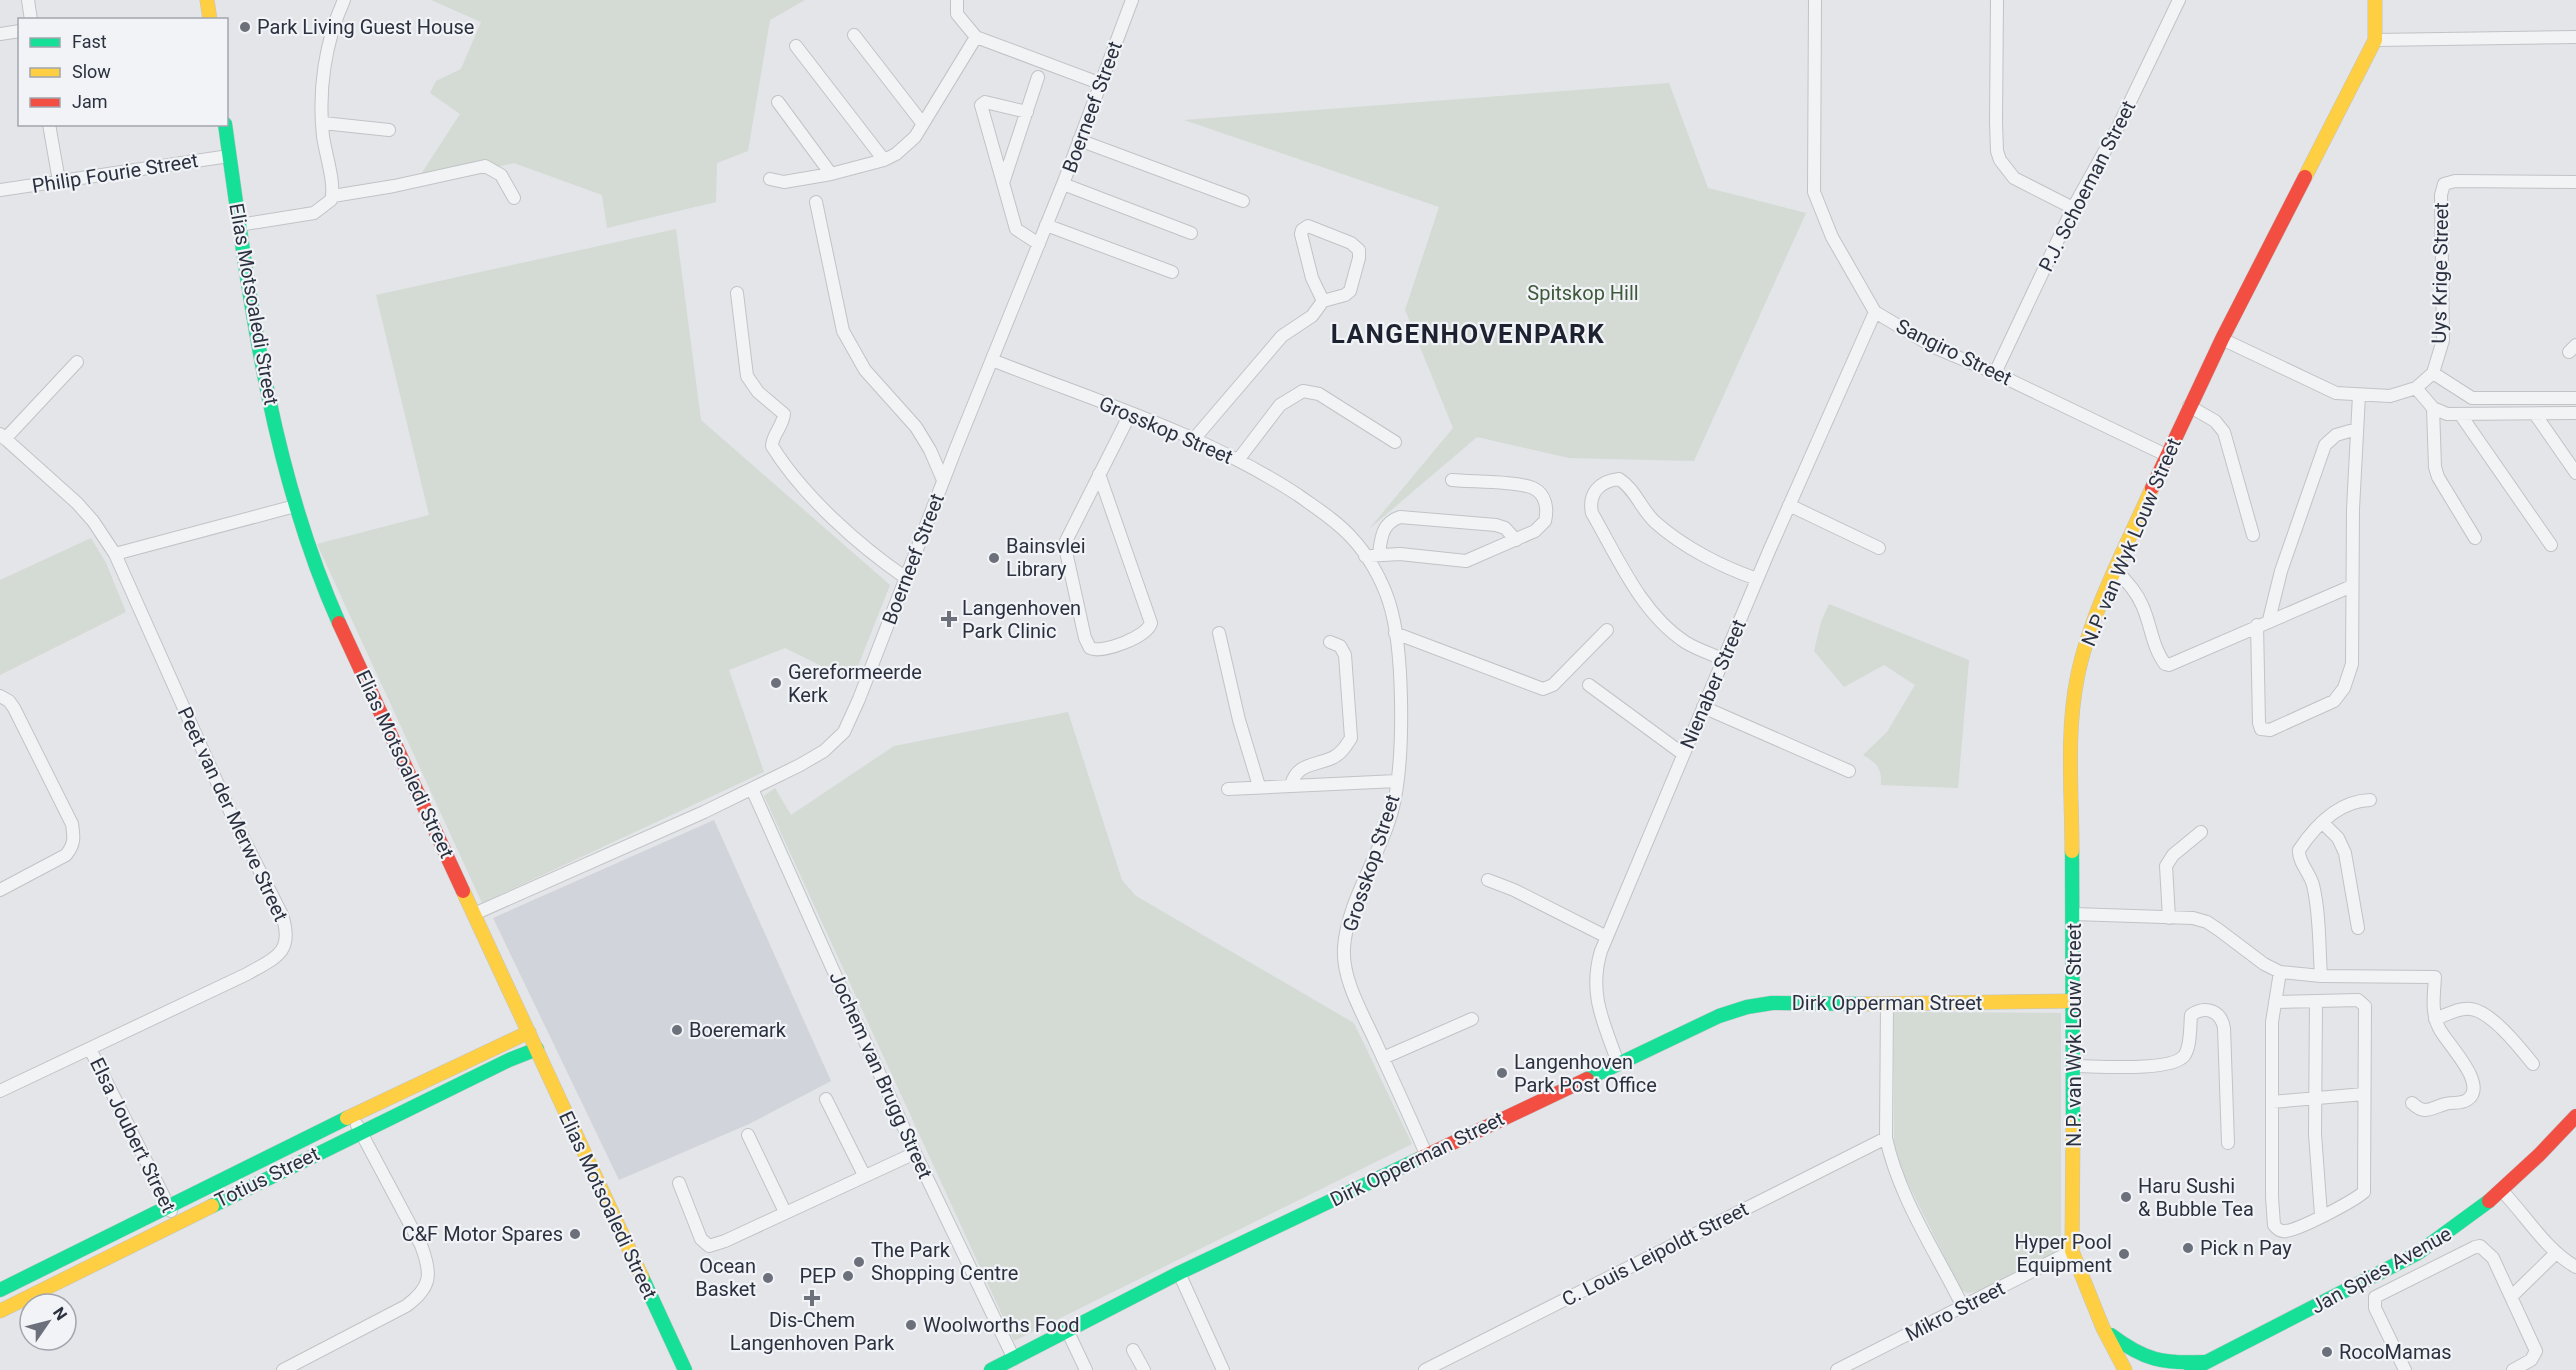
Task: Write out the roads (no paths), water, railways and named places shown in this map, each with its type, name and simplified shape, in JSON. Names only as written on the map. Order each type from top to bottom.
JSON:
[{"type":"street","points":[[28,0],[31,18]]},
{"type":"street","points":[[207,0],[210,18]]},
{"type":"street","points":[[239,225],[314,213],[328,205],[333,196],[322,123],[322,85],[327,48],[334,21],[344,0]]},
{"type":"street","points":[[957,0],[957,14],[976,37],[1099,83]]},
{"type":"street","name":"Boerneef Street","points":[[474,914],[752,789],[824,751],[844,732],[850,722],[1047,225],[1132,0]]},
{"type":"street","name":"Sangiro Street","points":[[1815,0],[1814,192],[1832,237],[1875,312],[1934,347],[1995,373],[2166,455]]},
{"type":"street","points":[[1997,0],[1996,122],[1997,151],[2000,160],[2014,178],[2073,208]]},
{"type":"street","name":"P.J. Schoeman Street","points":[[1995,373],[2073,208],[2117,129],[2179,0]]},
{"type":"street","name":"N.P. van Wyk Louw Street","points":[[2125,1370],[2103,1328],[2072,1251],[2074,1001],[2071,717],[2077,677],[2092,626],[2166,455],[2222,339],[2375,40],[2375,0]]},
{"type":"street","points":[[0,34],[18,31]]},
{"type":"street","points":[[854,34],[923,124]]},
{"type":"street","points":[[770,179],[784,182],[831,174],[884,160],[906,146],[923,124],[976,37]]},
{"type":"street","points":[[2375,40],[2576,37]]},
{"type":"street","points":[[796,46],[884,160]]},
{"type":"street","points":[[1003,183],[1038,77]]},
{"type":"street","points":[[778,102],[831,174]]},
{"type":"street","points":[[1027,112],[986,102],[981,105],[1016,229],[1039,244]]},
{"type":"street","points":[[322,123],[389,130]]},
{"type":"street","points":[[49,126],[59,181]]},
{"type":"street","name":"Elias Motsoaledi Street","points":[[225,126],[263,375],[295,506],[338,620],[684,1369]]},
{"type":"street","points":[[1079,140],[1243,201]]},
{"type":"street","name":"Philip Fourie Street","points":[[0,190],[229,156]]},
{"type":"street","points":[[333,196],[394,186],[486,166],[505,179],[514,198]]},
{"type":"street","name":"Uys Krige Street","points":[[2433,373],[2443,340],[2441,195],[2444,184],[2450,181],[2576,182]]},
{"type":"street","points":[[1063,184],[1191,233]]},
{"type":"street","points":[[816,202],[843,331],[865,369],[916,427],[944,480]]},
{"type":"street","points":[[1047,225],[1172,272]]},
{"type":"street","points":[[1194,439],[1282,336],[1312,316],[1323,301],[1345,295],[1350,291],[1359,253],[1351,243],[1308,226],[1302,230],[1301,234],[1312,278],[1323,301]]},
{"type":"street","points":[[737,293],[747,376],[758,392],[784,414],[772,446],[795,476],[840,526],[874,556],[906,579]]},
{"type":"street","name":"Nienaber Street","points":[[1618,1063],[1594,987],[1596,968],[1757,579],[1875,312]]},
{"type":"street","points":[[2222,339],[2336,393],[2390,396],[2416,388],[2433,373],[2472,398],[2576,398]]},
{"type":"street","name":"Grosskop Street","points":[[992,360],[1194,439],[1262,471],[1322,512],[1353,538],[1365,556],[1389,601],[1395,633],[1401,738],[1395,799],[1380,846],[1351,918],[1344,948],[1351,986],[1426,1154]]},
{"type":"street","points":[[77,362],[3,437],[77,503],[93,521],[115,554],[295,506]]},
{"type":"street","points":[[2416,388],[2439,412],[2460,414],[2576,413]]},
{"type":"street","points":[[1238,460],[1280,405],[1303,391],[1319,394],[1395,442]]},
{"type":"street","points":[[2357,429],[2336,435],[2325,446],[2263,622],[2259,723],[2261,729],[2269,730],[2329,705],[2344,688],[2352,664],[2352,586],[2359,395]]},
{"type":"street","points":[[2189,406],[2215,421],[2224,432],[2253,535]]},
{"type":"street","points":[[2433,408],[2435,467],[2438,477],[2475,538]]},
{"type":"street","points":[[1099,474],[1151,623],[1148,631],[1140,637],[1093,650],[1085,638],[1065,547],[1099,474],[1130,414]]},
{"type":"street","points":[[2460,414],[2551,545]]},
{"type":"street","points":[[2535,414],[2576,472]]},
{"type":"street","points":[[1724,659],[1685,642],[1669,629],[1648,605],[1634,586],[1592,513],[1590,501],[1593,493],[1602,484],[1619,479],[1630,488],[1647,513],[1673,536],[1731,570],[1757,579]]},
{"type":"street","points":[[1365,556],[1400,554],[1466,561],[1516,540],[1539,528],[1545,521],[1545,502],[1539,492],[1527,486],[1452,480]]},
{"type":"street","points":[[1789,505],[1879,548]]},
{"type":"street","points":[[1379,554],[1381,535],[1387,525],[1400,517],[1496,525],[1505,528],[1516,540]]},
{"type":"street","name":"Peet van der Merwe Street","points":[[0,1091],[247,974],[273,959],[287,940],[288,931],[282,915],[233,818],[115,554]]},
{"type":"street","points":[[2116,570],[2137,594],[2157,650],[2165,664],[2176,663],[2263,622],[2352,586]]},
{"type":"street","points":[[1395,633],[1543,689],[1553,685],[1607,630]]},
{"type":"street","points":[[1219,633],[1239,720],[1259,786]]},
{"type":"street","points":[[1291,785],[1293,777],[1302,767],[1332,758],[1345,747],[1351,738],[1345,655],[1340,646],[1330,642]]},
{"type":"street","points":[[1589,685],[1683,754]]},
{"type":"street","points":[[0,696],[9,701],[14,708],[72,824],[74,838],[74,846],[66,855],[0,890]]},
{"type":"street","points":[[1703,707],[1849,771]]},
{"type":"street","points":[[1228,789],[1397,781]]},
{"type":"street","name":"Jochem van Brugg Street","points":[[752,789],[915,1153],[1014,1359]]},
{"type":"street","points":[[2321,976],[2315,895],[2310,876],[2299,854],[2322,822],[2341,808],[2370,800]]},
{"type":"street","points":[[2322,822],[2338,838],[2345,853],[2358,928]]},
{"type":"street","points":[[2169,918],[2166,866],[2173,855],[2202,832]]},
{"type":"street","points":[[1488,880],[1514,890],[1607,937]]},
{"type":"street","points":[[2073,914],[2193,918],[2207,922],[2264,964],[2280,972],[2321,976],[2435,978],[2435,1019],[2440,1030],[2463,1060],[2474,1088],[2473,1095],[2465,1102],[2444,1104],[2428,1112],[2421,1111],[2412,1102]]},
{"type":"street","points":[[2276,1002],[2358,1000],[2364,1003],[2364,1192],[2321,1215],[2284,1231],[2280,1231],[2274,1225],[2272,1102],[2272,1022],[2280,972]]},
{"type":"street","name":"Dirk Opperman Street","points":[[992,1370],[1179,1273],[1719,1016],[1747,1007],[1772,1003],[2074,1001]]},
{"type":"street","points":[[2316,1001],[2316,1100],[2321,1215]]},
{"type":"street","points":[[1887,1004],[1886,1138],[1890,1160],[1903,1192],[1963,1307]]},
{"type":"street","points":[[2435,1019],[2463,1009],[2473,1009],[2508,1034],[2533,1064]]},
{"type":"street","points":[[2074,1066],[2163,1065],[2178,1061],[2186,1052],[2191,1015],[2201,1010],[2215,1011],[2222,1019],[2224,1028],[2228,1143]]},
{"type":"street","points":[[496,1046],[513,1030],[519,1011]]},
{"type":"street","points":[[1383,1058],[1472,1019]]},
{"type":"street","name":"Totius Street","points":[[0,1290],[352,1116],[529,1032]]},
{"type":"street","name":"Elsa Joubert Street","points":[[90,1048],[176,1222]]},
{"type":"street","name":"Totius Street","points":[[0,1311],[360,1132],[509,1060],[537,1049]]},
{"type":"street","points":[[509,1060],[529,1060],[546,1069]]},
{"type":"street","points":[[2272,1102],[2316,1100],[2364,1094]]},
{"type":"street","points":[[826,1099],[864,1175]]},
{"type":"street","points":[[283,1370],[398,1311],[419,1297],[429,1275],[428,1264],[421,1245],[352,1116]]},
{"type":"street","name":"Jan Spies Avenue","points":[[2191,1370],[2418,1253],[2468,1220],[2503,1192],[2576,1116]]},
{"type":"street","points":[[748,1136],[785,1212]]},
{"type":"street","name":"C. Louis Leipoldt Street","points":[[1425,1370],[1886,1138]]},
{"type":"street","points":[[679,1183],[701,1239],[709,1246],[725,1241],[915,1153]]},
{"type":"street","points":[[2503,1192],[2556,1253],[2576,1268]]},
{"type":"street","points":[[2405,1370],[2375,1308],[2375,1297],[2414,1276],[2480,1246],[2493,1258],[2536,1351],[2531,1360],[2513,1370]]},
{"type":"street","name":"Mikro Street","points":[[1837,1370],[2072,1251]]},
{"type":"street","points":[[2511,1297],[2556,1253]]},
{"type":"street","points":[[1179,1273],[1223,1370]]},
{"type":"street","points":[[2103,1328],[2127,1348],[2155,1362],[2170,1364],[2208,1362]]},
{"type":"street","points":[[1067,1330],[1086,1370]]},
{"type":"street","points":[[1133,1350],[1144,1370]]},
{"type":"place","name":"Park Living Guest House","points":[[245,27]]},
{"type":"place","name":"Bainsvlei Library","points":[[994,558]]},
{"type":"place","name":"Langenhoven Park Clinic","points":[[949,619]]},
{"type":"place","name":"Gereformeerde Kerk","points":[[776,683]]},
{"type":"place","name":"Boeremark","points":[[677,1030]]},
{"type":"place","name":"Langenhoven Park Post Office","points":[[1502,1073]]},
{"type":"place","name":"Haru Sushi & Bubble Tea","points":[[2126,1197]]},
{"type":"place","name":"C&F Motor Spares","points":[[575,1234]]},
{"type":"place","name":"Pick n Pay","points":[[2188,1248]]},
{"type":"place","name":"Hyper Pool Equipment","points":[[2124,1254]]},
{"type":"place","name":"The Park Shopping Centre","points":[[859,1262]]},
{"type":"place","name":"PEP","points":[[848,1276]]},
{"type":"place","name":"Ocean Basket","points":[[768,1278]]},
{"type":"place","name":"Dis-Chem Langenhoven Park","points":[[812,1298]]},
{"type":"place","name":"Woolworths Food","points":[[911,1325]]},
{"type":"place","name":"RocoMamas","points":[[2327,1352]]},
{"type":"district","name":"LANGENHOVENPARK","points":[[1468,334]]},
{"type":"park label","name":"Spitskop Hill","points":[[1583,293]]}]
